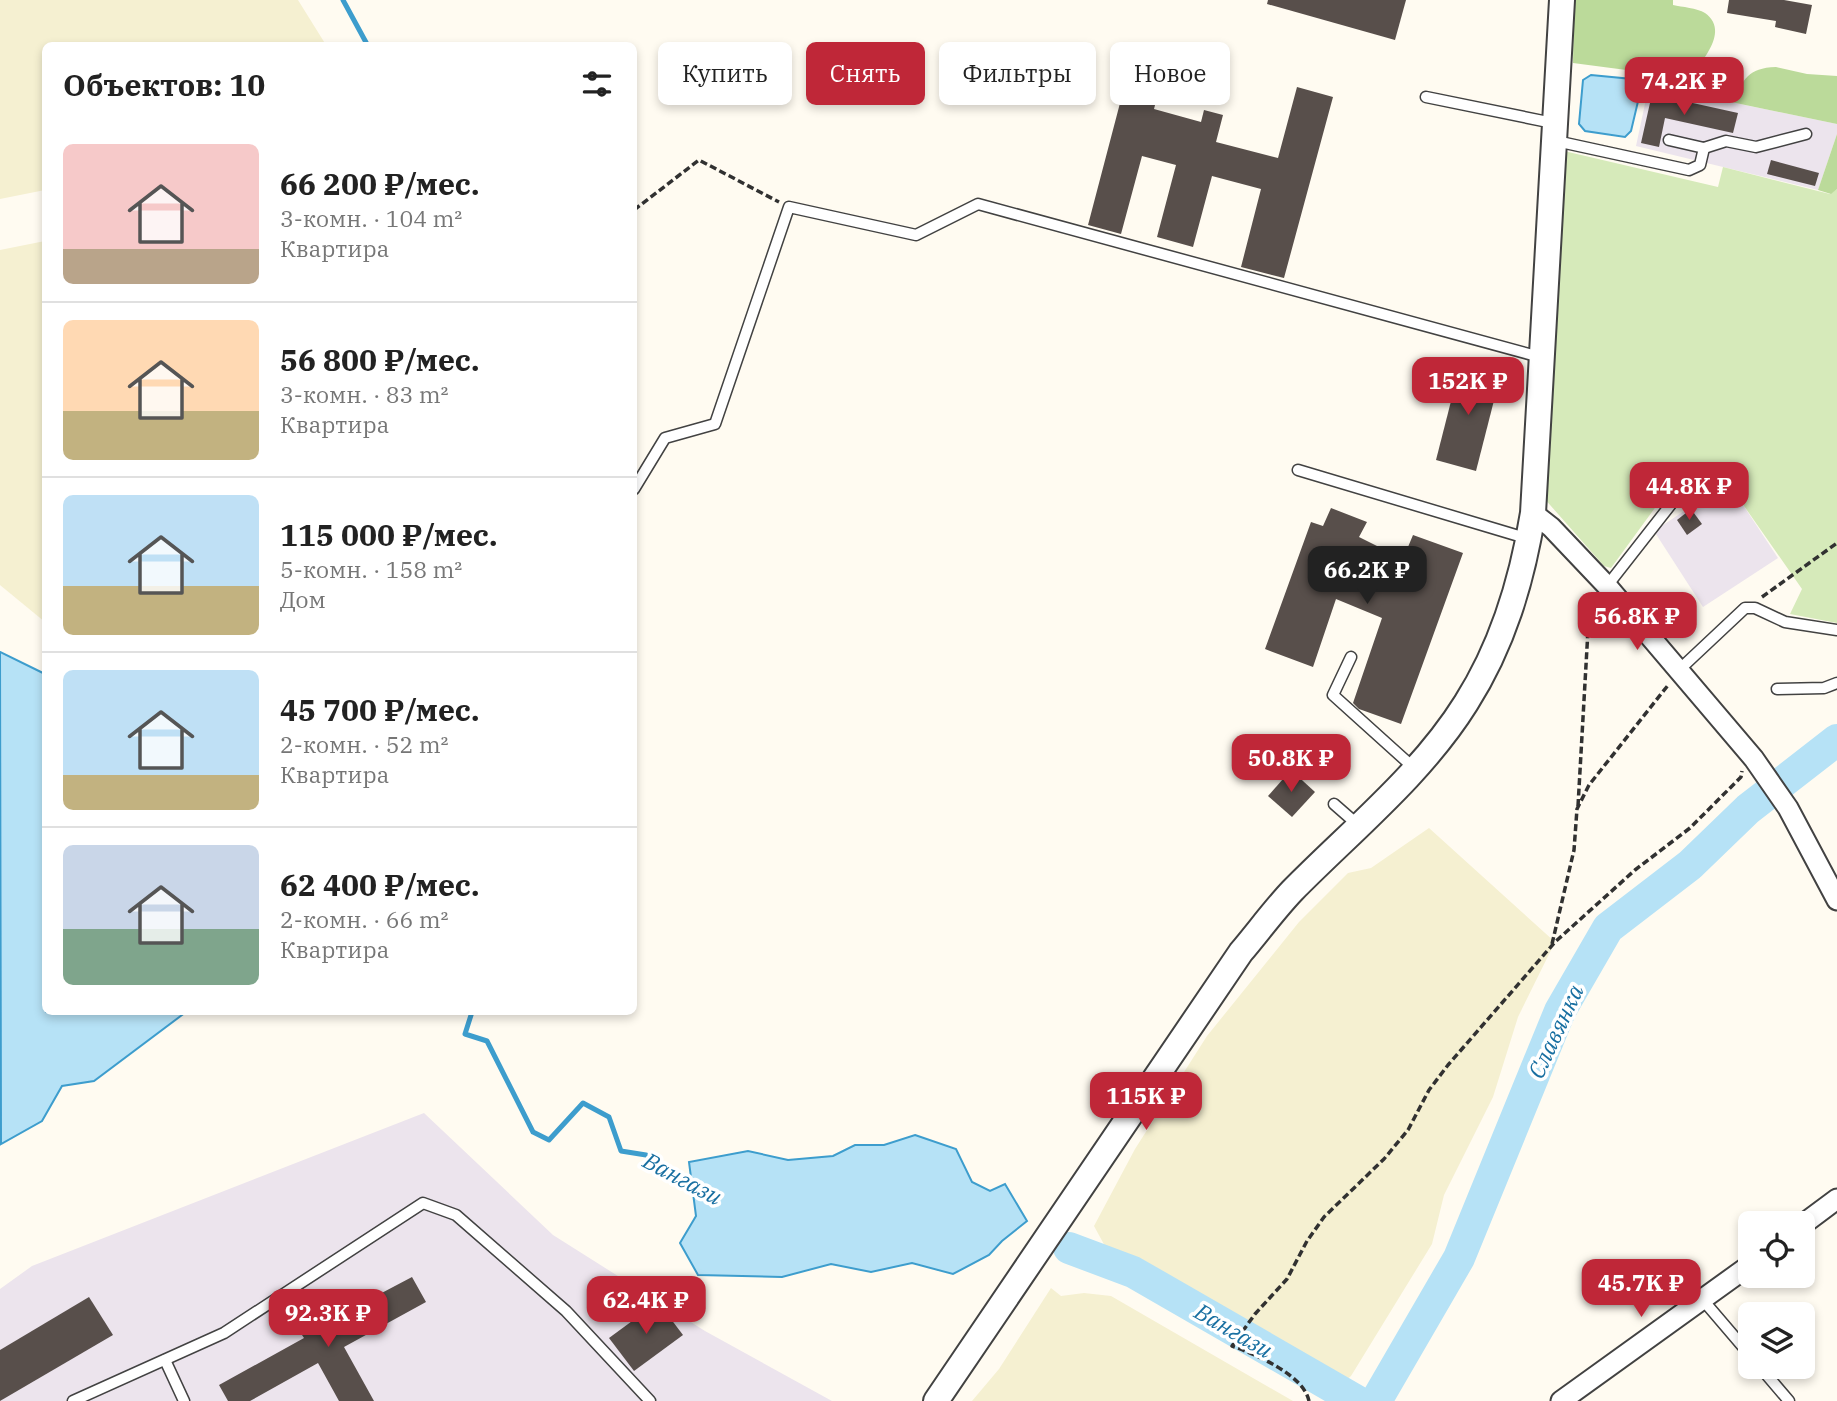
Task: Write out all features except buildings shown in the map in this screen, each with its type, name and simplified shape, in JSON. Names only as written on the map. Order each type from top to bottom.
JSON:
[{"type":"street","points":[[936,1401],[1241,952],[1289,894],[1414,768],[1465,705],[1486,669],[1517,593],[1533,513],[1544,358],[1562,0]]},
{"type":"street","points":[[1533,513],[1551,527],[1607,586],[1762,770],[1788,808],[1837,900]]},
{"type":"street","points":[[1815,1215],[1837,1199]]},
{"type":"street","points":[[1561,1401],[1738,1274]]},
{"type":"lane","points":[[1426,97],[1689,170],[1700,165],[1704,148]]},
{"type":"lane","points":[[1669,140],[1704,148],[1726,141],[1756,147],[1806,134]]},
{"type":"lane","points":[[637,484],[665,438],[715,424],[789,207],[916,235],[978,204],[1544,358]]},
{"type":"lane","points":[[1298,470],[1529,540]]},
{"type":"lane","points":[[1607,586],[1686,485]]},
{"type":"lane","points":[[1679,670],[1745,608],[1755,608],[1785,622],[1837,630]]},
{"type":"lane","points":[[1351,657],[1333,695],[1414,768]]},
{"type":"lane","points":[[1777,689],[1824,688],[1837,683]]},
{"type":"lane","points":[[1334,804],[1358,825]]},
{"type":"lane","points":[[74,1401],[87,1398],[224,1333],[423,1203],[456,1215],[566,1311],[649,1401]]},
{"type":"lane","points":[[1703,1300],[1738,1342]]},
{"type":"lane","points":[[165,1360],[184,1401]]},
{"type":"lane","points":[[1770,1379],[1789,1401]]},
{"type":"path","points":[[637,208],[699,160],[789,207]]},
{"type":"path","points":[[1745,608],[1837,543]]},
{"type":"path","points":[[1551,946],[1574,850],[1588,630],[1593,602],[1607,586]]},
{"type":"path","points":[[1577,808],[1589,785],[1679,670]]},
{"type":"path","points":[[1308,1401],[1303,1388],[1294,1380],[1252,1353],[1232,1346],[1236,1340],[1287,1279],[1307,1241],[1324,1217],[1384,1160],[1408,1130],[1435,1082],[1551,946],[1635,870],[1690,828],[1741,777],[1745,749]]},
{"type":"shaded area","points":[[0,0],[298,0],[324,42],[42,42],[42,191],[0,199]]},
{"type":"shaded area","points":[[1649,85],[1837,124],[1837,134],[1818,190],[1636,146]]},
{"type":"shaded area","points":[[42,242],[42,620],[0,585],[0,250]]},
{"type":"shaded area","points":[[1728,482],[1778,558],[1703,607],[1654,531]]},
{"type":"shaded area","points":[[1429,828],[1555,942],[1518,1017],[1493,1097],[1444,1195],[1432,1244],[1351,1376],[1338,1387],[1112,1259],[1094,1226],[1135,1149],[1207,1036],[1299,922],[1348,873],[1371,868]]},
{"type":"shaded area","points":[[424,1113],[553,1235],[705,1331],[832,1401],[0,1401],[0,1289],[32,1266]]},
{"type":"shaded area","points":[[1051,1288],[1061,1296],[1084,1293],[1111,1296],[1293,1401],[972,1401],[999,1369]]},
{"type":"green space","points":[[1574,0],[1673,0],[1673,5],[1705,13],[1713,22],[1713,43],[1699,65],[1676,91],[1649,85],[1634,71],[1573,63]]},
{"type":"green space","points":[[1776,67],[1807,74],[1837,76],[1837,124],[1731,102],[1753,72]]},
{"type":"green space","points":[[1837,134],[1837,189],[1831,194],[1818,190]]},
{"type":"green space","points":[[1564,151],[1718,187],[1723,167],[1830,194],[1837,189],[1837,623],[1790,614],[1802,589],[1728,483],[1715,490],[1705,475],[1687,464],[1611,568],[1604,566],[1543,497]]},
{"type":"water","points":[[1591,75],[1632,79],[1640,93],[1631,131],[1625,137],[1585,131],[1579,124],[1583,80]]},
{"type":"water","points":[[0,652],[42,673],[42,1015],[182,1015],[94,1081],[62,1086],[42,1121],[1,1144]]},
{"type":"water","points":[[915,1135],[956,1149],[972,1182],[990,1191],[1005,1184],[1027,1221],[989,1255],[953,1274],[912,1263],[871,1272],[831,1264],[782,1277],[698,1275],[680,1243],[696,1216],[689,1162],[748,1151],[788,1160],[833,1156],[855,1145],[884,1145]]},
{"type":"waterway","name":"Вангази","points":[[343,0],[366,42]]},
{"type":"waterway","name":"Славянка","points":[[1376,1401],[1459,1258],[1560,1011],[1608,928],[1690,865],[1748,809],[1837,740]]},
{"type":"waterway","name":"Вангази","points":[[471,1015],[465,1034],[487,1041],[533,1132],[549,1140],[583,1103],[609,1117],[621,1151],[646,1155],[697,1186]]},
{"type":"waterway","name":"Вангази","points":[[1069,1248],[1133,1272],[1357,1401]]}]
